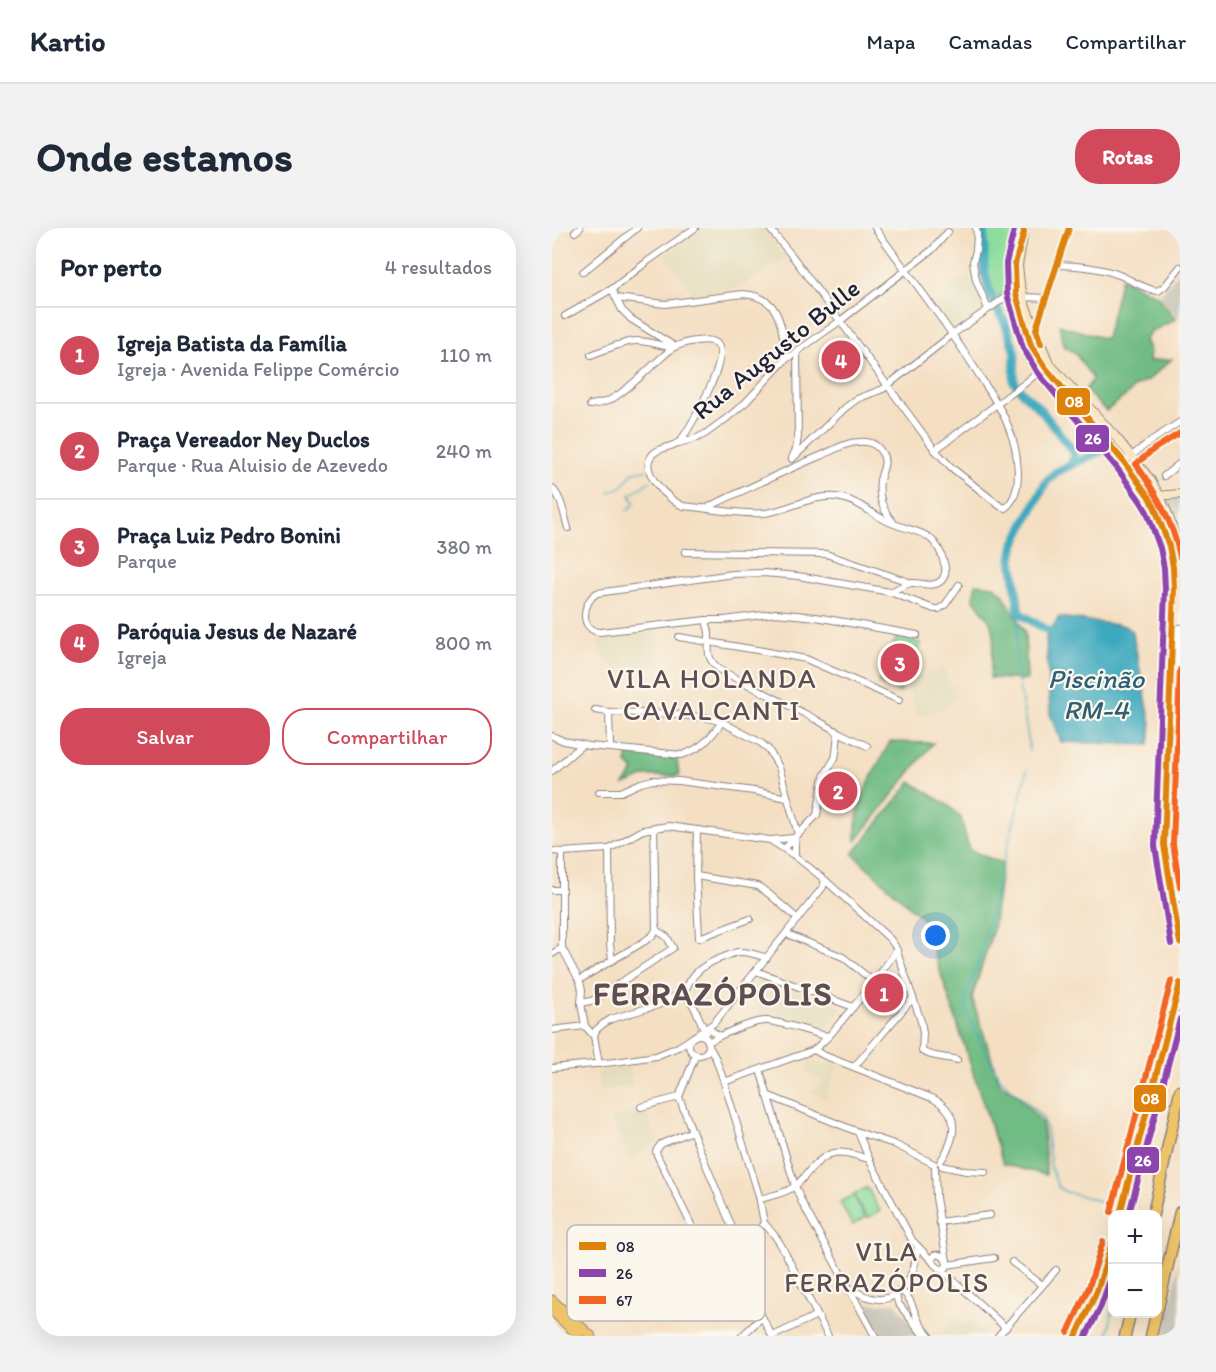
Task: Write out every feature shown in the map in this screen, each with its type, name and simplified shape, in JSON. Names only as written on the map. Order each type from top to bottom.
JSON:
[{"type":"highway","points":[[1154,1210],[1180,1091]]},
{"type":"highway","points":[[1162,1291],[1180,1212]]},
{"type":"highway","points":[[1125,1336],[1129,1318]]},
{"type":"highway","points":[[1151,1336],[1155,1318]]},
{"type":"main road","points":[[1023,228],[1018,265],[1019,295],[1031,345],[1149,497],[1170,550],[1180,555]]},
{"type":"main road","points":[[1019,295],[1036,328],[1047,365],[1132,456],[1150,479],[1160,496],[1174,530],[1180,555]]},
{"type":"main road","points":[[1149,497],[1180,494]]},
{"type":"main road","points":[[552,1300],[567,1313]]},
{"type":"main road","points":[[552,1311],[568,1331],[579,1336]]},
{"type":"main road","points":[[575,1321],[591,1336]]},
{"type":"street","points":[[583,272],[637,228]]},
{"type":"street","points":[[565,316],[612,289],[695,228]]},
{"type":"street","points":[[769,228],[793,257],[935,450],[952,468],[1005,508],[1015,496],[1018,479],[1015,452],[1008,424],[953,334],[875,228]]},
{"type":"street","points":[[976,228],[976,250],[973,262],[976,280],[990,308]]},
{"type":"street","points":[[1036,328],[1069,228]]},
{"type":"street","name":"Rua Augusto Bulle","points":[[706,508],[683,506],[675,503],[663,492],[650,474],[648,466],[654,452],[705,434],[727,418],[746,402],[785,360],[932,250],[948,232]]},
{"type":"street","points":[[1057,265],[1104,270],[1118,274],[1146,289],[1158,291],[1180,267]]},
{"type":"street","points":[[612,289],[622,310],[631,319],[675,347]]},
{"type":"street","points":[[616,298],[665,304],[734,294],[751,294],[766,300],[776,310],[782,330],[785,360]]},
{"type":"street","points":[[792,459],[845,408],[857,399],[887,385],[1010,294],[1046,298]]},
{"type":"street","points":[[591,355],[637,340],[665,347],[709,339],[717,344],[720,348],[719,364],[706,398],[679,443]]},
{"type":"street","points":[[590,405],[614,398],[675,347]]},
{"type":"street","points":[[788,469],[798,437],[796,352]]},
{"type":"street","points":[[935,450],[1047,365]]},
{"type":"street","points":[[1124,462],[1180,422]]},
{"type":"street","points":[[706,508],[788,469],[847,444],[861,441],[877,446],[884,456],[880,500],[895,525]]},
{"type":"street","points":[[1164,476],[1180,463]]},
{"type":"street","points":[[552,488],[556,492],[568,528]]},
{"type":"street","points":[[685,552],[826,554],[912,583],[937,584],[944,578],[944,561],[937,545],[931,539],[915,530],[895,525],[854,502],[839,498],[806,500],[765,513],[706,508]]},
{"type":"street","points":[[1170,550],[1174,595],[1164,845],[1180,943]]},
{"type":"street","points":[[917,635],[816,617],[776,613],[600,632],[588,626],[585,609],[587,602],[597,593],[733,574],[765,573],[798,576],[890,592],[934,609],[945,605],[959,585]]},
{"type":"street","points":[[890,592],[912,583]]},
{"type":"street","points":[[706,620],[709,633],[708,654],[711,662],[720,670],[867,746]]},
{"type":"street","points":[[709,633],[724,620]]},
{"type":"street","points":[[1180,628],[1172,841],[1180,898]]},
{"type":"street","points":[[679,637],[806,659],[899,700]]},
{"type":"street","points":[[595,710],[702,717],[722,722],[768,748],[779,767],[787,798],[796,836],[795,856]]},
{"type":"street","points":[[609,712],[610,747]]},
{"type":"street","points":[[552,736],[582,745],[674,755],[693,751],[704,745],[722,722]]},
{"type":"street","points":[[785,848],[817,815],[824,776],[835,758],[838,732]]},
{"type":"street","points":[[552,771],[582,745]]},
{"type":"street","points":[[599,792],[621,792],[646,781],[670,781],[754,791],[787,798]]},
{"type":"street","points":[[552,851],[609,849],[643,830],[668,826],[770,840],[796,836]]},
{"type":"street","points":[[579,980],[645,941],[656,930],[654,827]]},
{"type":"street","points":[[697,830],[696,876],[699,938],[750,919]]},
{"type":"street","points":[[770,840],[785,848],[825,880],[886,934],[897,950],[913,998],[922,1029],[924,1053],[957,1060]]},
{"type":"street","points":[[609,849],[612,960]]},
{"type":"street","points":[[562,852],[562,948],[579,980],[585,1026],[594,1036],[599,1064]]},
{"type":"street","points":[[811,869],[820,882],[820,891]]},
{"type":"street","points":[[696,876],[758,886],[798,919]]},
{"type":"street","points":[[552,1068],[656,1056],[708,1030],[787,934],[820,891],[825,880]]},
{"type":"street","points":[[820,891],[828,887],[834,888]]},
{"type":"street","points":[[552,890],[562,890]]},
{"type":"street","points":[[581,1003],[591,1001],[673,948],[666,935],[656,930]]},
{"type":"street","points":[[552,931],[561,931]]},
{"type":"street","points":[[787,934],[837,954],[874,982]]},
{"type":"street","points":[[552,954],[562,948]]},
{"type":"street","points":[[724,1083],[814,1050],[829,1036],[874,982],[897,950]]},
{"type":"street","points":[[684,995],[692,977],[708,963],[738,952],[767,958]]},
{"type":"street","points":[[756,971],[853,1007]]},
{"type":"street","points":[[1121,1210],[1180,983]]},
{"type":"street","points":[[594,1036],[600,1026],[611,1019],[658,1005],[678,995],[684,995],[691,1000],[708,1030],[709,1042],[704,1054]]},
{"type":"street","points":[[854,1067],[913,998]]},
{"type":"street","points":[[1129,1210],[1180,1015]]},
{"type":"street","points":[[709,1042],[719,1036],[766,1021],[829,1036]]},
{"type":"street","points":[[552,1030],[585,1026]]},
{"type":"street","points":[[708,1030],[719,1036]]},
{"type":"street","points":[[806,1031],[816,1038],[826,1056]]},
{"type":"street","points":[[731,1225],[680,1097],[693,1052],[690,1042],[694,1037],[700,1035],[709,1042],[716,1059],[760,1199],[764,1223],[775,1236],[828,1336]]},
{"type":"street","points":[[679,1046],[716,1059]]},
{"type":"street","points":[[814,1050],[932,1098],[946,1108],[952,1120],[954,1136],[938,1166],[935,1182],[946,1265]]},
{"type":"street","points":[[760,1070],[795,1186],[806,1211],[874,1336]]},
{"type":"street","points":[[767,1095],[908,1150],[938,1166],[985,1172]]},
{"type":"street","points":[[641,1107],[680,1097]]},
{"type":"street","points":[[691,1225],[656,1151],[661,1144],[692,1131]]},
{"type":"street","points":[[858,1132],[869,1159],[905,1228],[920,1249],[946,1265],[994,1258]]},
{"type":"street","points":[[760,1199],[795,1186],[826,1155],[840,1153],[869,1159]]},
{"type":"street","points":[[939,1222],[990,1215]]},
{"type":"street","points":[[934,1257],[943,1244]]},
{"type":"street","points":[[920,1249],[907,1284],[900,1293],[898,1303],[924,1336]]},
{"type":"street","points":[[934,1257],[942,1256],[953,1279],[1005,1328]]},
{"type":"street","points":[[1076,1336],[1101,1283],[1108,1260]]},
{"type":"street","points":[[1012,1262],[1042,1285]]},
{"type":"street","points":[[998,1336],[1056,1270]]},
{"type":"street","points":[[847,1284],[870,1298],[881,1299],[900,1293]]},
{"type":"street","points":[[1084,1336],[1108,1284]]},
{"type":"street","points":[[900,1293],[930,1336]]},
{"type":"street","points":[[859,1306],[863,1300],[870,1298]]},
{"type":"street","points":[[764,1321],[773,1336],[817,1315]]},
{"type":"street","points":[[741,1336],[758,1321]]},
{"type":"shaded area","points":[[702,228],[762,228],[785,257],[741,287],[693,295],[665,254]]},
{"type":"shaded area","points":[[1180,270],[1180,315],[1178,317],[1159,297]]},
{"type":"shaded area","points":[[969,274],[985,308],[954,330],[934,304]]},
{"type":"shaded area","points":[[1180,496],[1180,547],[1165,500]]},
{"type":"shaded area","points":[[656,630],[660,666],[616,668],[600,652],[597,640]]},
{"type":"shaded area","points":[[944,668],[956,698],[947,707],[922,716],[916,713],[909,690],[915,678]]},
{"type":"shaded area","points":[[760,976],[841,1006],[842,1010],[826,1030],[822,1031],[761,1016],[751,986]]},
{"type":"shaded area","points":[[812,1061],[826,1067],[829,1062],[838,1066],[828,1091],[823,1089],[828,1093],[826,1098],[811,1092],[813,1087],[818,1088],[821,1080],[806,1072],[809,1062]]},
{"type":"shaded area","points":[[628,1067],[633,1087],[600,1090],[597,1071]]},
{"type":"shaded area","points":[[646,1111],[650,1126],[660,1141],[632,1159],[610,1118]]},
{"type":"shaded area","points":[[1180,1261],[1180,1336],[1164,1336],[1176,1279]]},
{"type":"shaded area","points":[[895,1303],[922,1336],[882,1336],[866,1307],[869,1304]]},
{"type":"shaded area","points":[[956,1317],[966,1326],[971,1320],[987,1336],[939,1336]]},
{"type":"green space","points":[[986,228],[1018,228],[1013,263],[1015,285],[1012,290],[994,299],[987,271]]},
{"type":"green space","points":[[1121,278],[1156,295],[1176,319],[1150,332],[1145,340],[1150,351],[1149,361],[1172,359],[1106,411],[1085,390],[1093,379],[1075,353],[1064,346],[1059,325],[1106,339]]},
{"type":"green space","points":[[976,584],[994,586],[1003,594],[1025,632],[1027,680],[990,678],[994,634],[989,620],[973,598]]},
{"type":"green space","points":[[897,637],[921,643],[900,692],[878,683]]},
{"type":"green space","points":[[890,742],[933,743],[856,841],[858,815],[865,790]]},
{"type":"green space","points":[[628,753],[677,759],[679,776],[646,776],[624,785],[634,771],[626,763]]},
{"type":"green space","points":[[833,773],[853,784],[843,804],[826,799],[827,783]]},
{"type":"green space","points":[[911,782],[949,806],[961,818],[969,850],[1002,863],[993,929],[972,998],[1000,1084],[1014,1092],[1042,1122],[1046,1175],[1003,1164],[923,919],[853,854]]},
{"type":"green space","points":[[867,1187],[880,1211],[867,1218],[854,1195]]},
{"type":"green space","points":[[853,1195],[865,1218],[852,1225],[840,1202]]},
{"type":"water","name":"Piscinão RM-4","points":[[1059,617],[1125,626],[1132,631],[1151,723],[1149,745],[1061,742],[1050,714],[1046,637]]},
{"type":"waterway","points":[[984,228],[984,271],[991,298],[1005,323],[1015,352],[1014,382],[1041,410],[1073,451],[1073,464],[1056,472],[1046,482],[1015,543],[1012,558],[1019,613],[1059,637]]},
{"type":"waterway","points":[[1073,464],[1105,449]]},
{"type":"waterway","points":[[609,492],[621,487],[633,472],[646,470]]},
{"type":"waterway","points":[[627,511],[635,503],[630,495],[650,481]]},
{"type":"waterway","points":[[1019,613],[1016,652],[1029,752]]},
{"type":"waterway","points":[[1027,770],[979,959],[966,998],[966,1010],[1000,1079],[1043,1118],[1051,1168],[1058,1187],[1066,1192],[1107,1204]]},
{"type":"waterway","points":[[1108,1336],[1111,1318]]},
{"type":"transit line","name":"08","points":[[1023,228],[1024,232],[1015,264],[1016,294],[1031,345],[1045,367],[1124,462],[1149,497],[1169,546],[1174,589],[1164,845],[1180,943]]},
{"type":"transit line","name":"08","points":[[1041,344],[1036,329],[1069,228]]},
{"type":"transit line","name":"26","points":[[1014,230],[1006,263],[1007,294],[1023,348],[1038,373],[1117,468],[1141,502],[1160,548],[1165,589],[1155,846],[1171,944]]},
{"type":"transit line","name":"67","points":[[1180,433],[1154,449],[1136,464],[1163,508],[1180,557]]},
{"type":"transit line","name":"67","points":[[1180,670],[1173,844],[1180,887]]},
{"type":"transit line","name":"67","points":[[1112,1210],[1171,981]]},
{"type":"transit line","name":"08","points":[[1121,1210],[1180,983]]},
{"type":"transit line","name":"26","points":[[1130,1210],[1180,1019]]},
{"type":"transit line","name":"67","points":[[1068,1332],[1089,1287],[1103,1241]]},
{"type":"transit line","name":"08","points":[[1076,1336],[1097,1291],[1108,1256]]},
{"type":"transit line","name":"26","points":[[1086,1336],[1108,1286]]},
{"type":"place","name":"Paróquia Jesus de Nazaré","points":[[841,360]]},
{"type":"place","name":"Praça Luiz Pedro Bonini","points":[[900,663]]},
{"type":"place","name":"Praça Vereador Ney Duclos","points":[[838,791]]},
{"type":"place","name":"Igreja Batista da Família","points":[[884,993]]},
{"type":"district","name":"VILA HOLANDA CAVALCANTI","points":[[712,694]]},
{"type":"district","name":"FERRAZÓPOLIS","points":[[713,994]]},
{"type":"district","name":"VILA FERRAZÓPOLIS","points":[[887,1268]]}]
